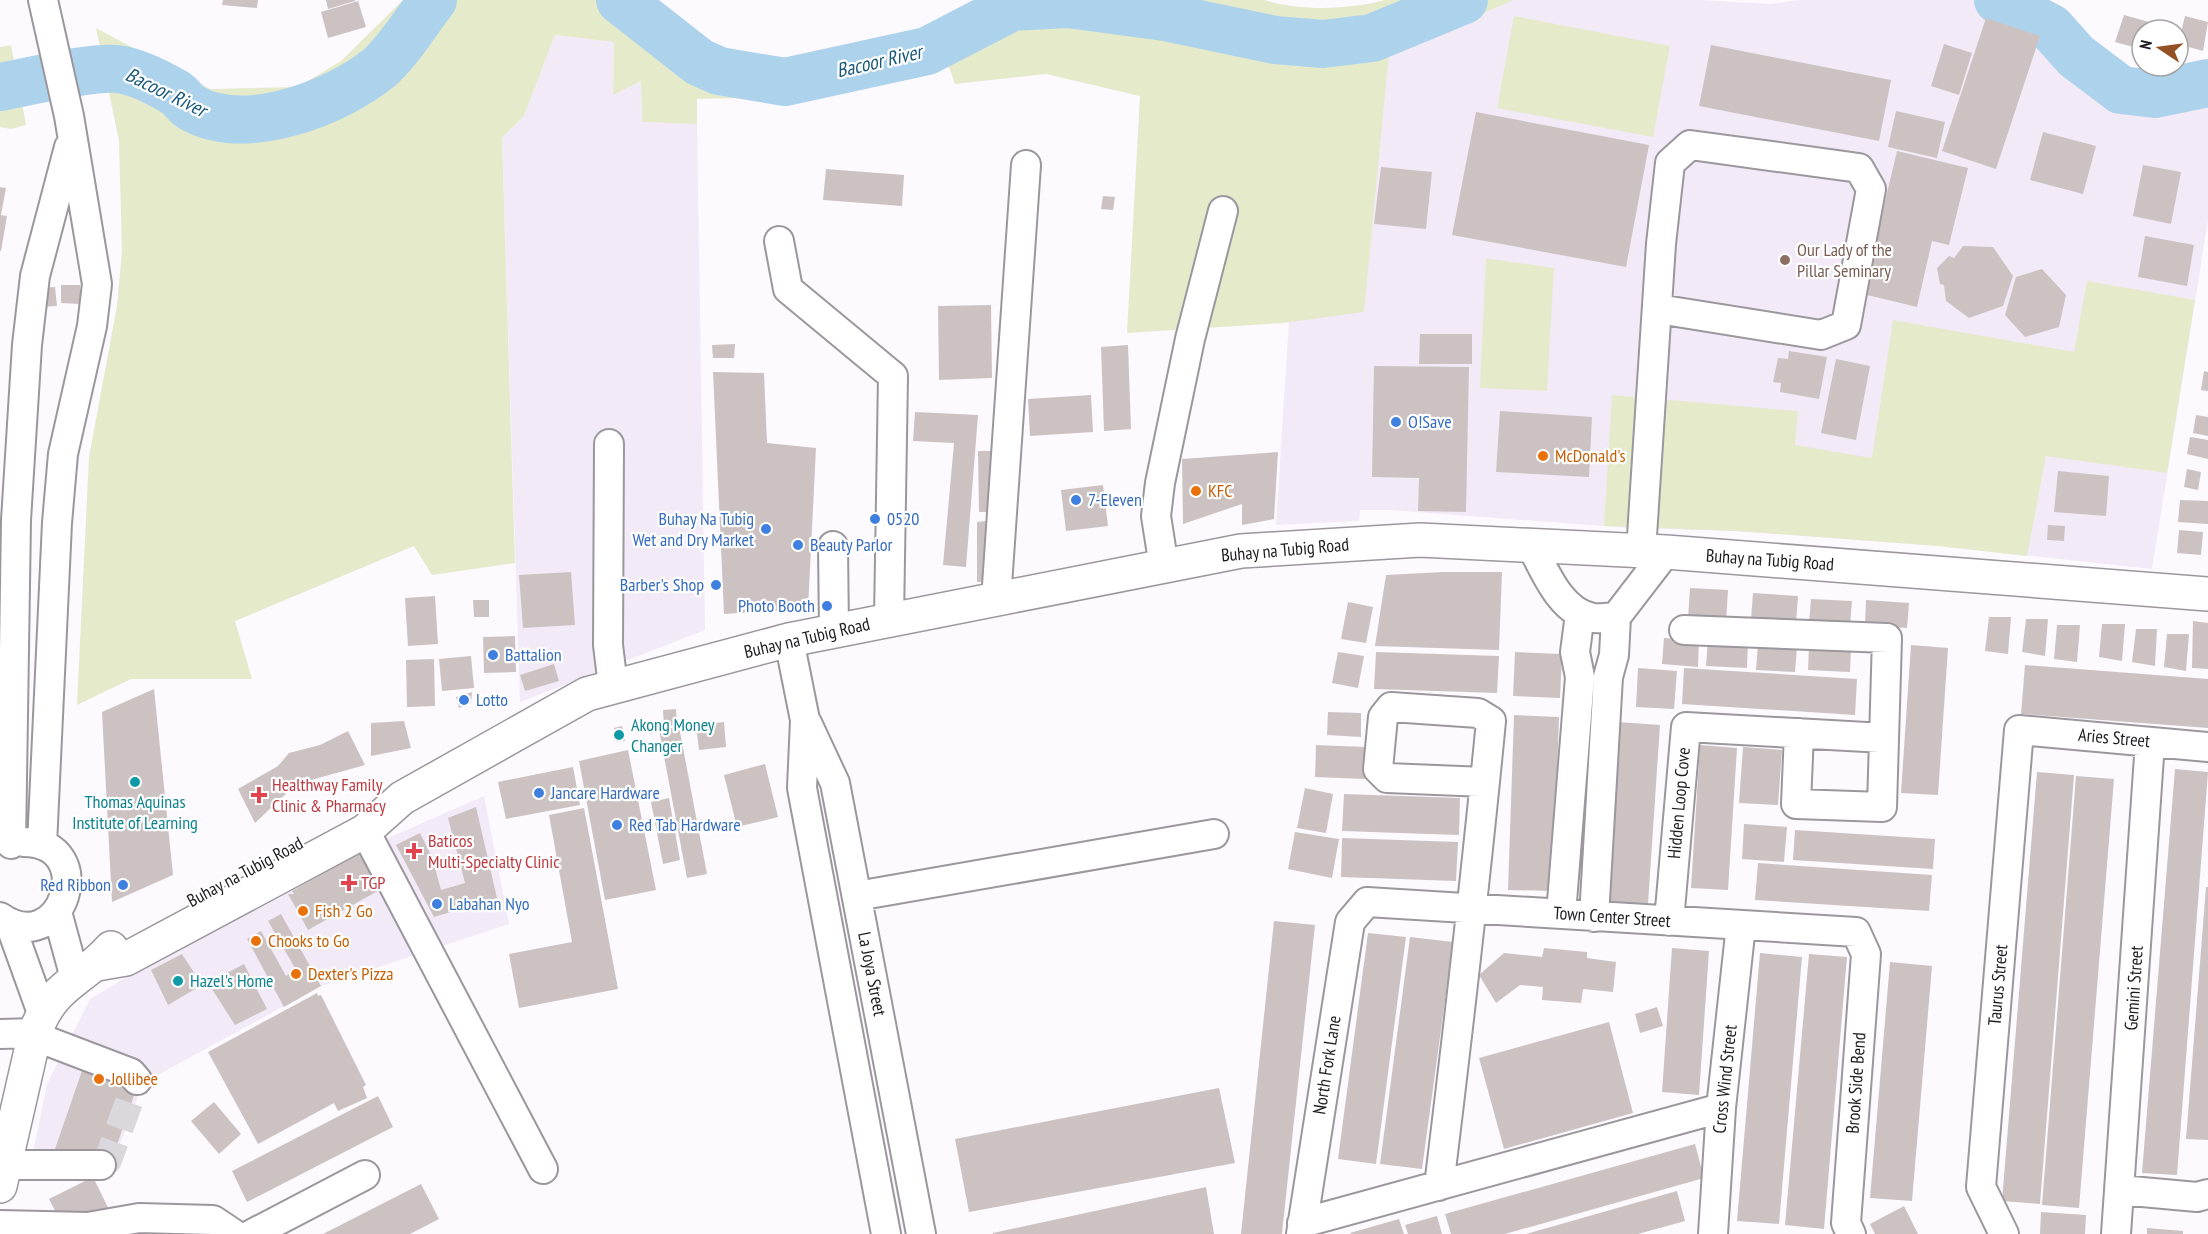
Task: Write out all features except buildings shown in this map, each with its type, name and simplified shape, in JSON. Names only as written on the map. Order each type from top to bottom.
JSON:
[{"type":"main road","name":"Buhay na Tubig Road","points":[[86,971],[126,959],[365,831],[402,798],[587,694],[789,640],[1241,552],[1420,540],[1653,551],[2208,594]]},
{"type":"main road","name":"Buhay na Tubig Road","points":[[2,1176],[37,1027],[54,995],[86,971],[119,939],[376,800],[402,798]]},
{"type":"street","points":[[42,845],[57,523],[63,454],[92,326],[97,284],[53,37],[43,0]]},
{"type":"street","points":[[5,920],[30,926],[49,920],[57,912],[67,892],[65,869],[52,851],[32,842],[6,848],[10,435],[35,276],[70,127]]},
{"type":"street","points":[[1594,917],[1608,677],[1614,655],[1616,616],[1653,551],[1658,309],[1661,244],[1670,163],[1690,146],[1859,168],[1871,189],[1846,325],[1821,334],[1658,309]]},
{"type":"street","points":[[996,600],[1026,165]]},
{"type":"street","points":[[1164,567],[1156,516],[1160,483],[1190,339],[1223,211]]},
{"type":"street","points":[[779,241],[788,288],[893,375],[889,620]]},
{"type":"street","points":[[609,444],[608,645],[614,686]]},
{"type":"street","points":[[1531,545],[1558,593],[1580,614],[1595,619],[1616,616]]},
{"type":"street","points":[[833,546],[834,631]]},
{"type":"street","points":[[1561,914],[1580,677],[1575,652],[1580,614]]},
{"type":"street","points":[[1684,630],[1887,638],[1882,807],[1797,804],[1799,733]]},
{"type":"street","name":"La Joya Street","points":[[789,640],[805,720],[802,788],[886,1234]]},
{"type":"street","name":"La Joya Street","points":[[805,720],[835,783],[921,1234]]},
{"type":"street","name":"Hidden Loop Cove","points":[[1669,921],[1686,727],[1884,738]]},
{"type":"street","name":"Aries Street","points":[[2019,730],[2208,747]]},
{"type":"street","name":"Taurus Street","points":[[2004,1234],[1980,1187],[2019,730]]},
{"type":"street","name":"Gemini Street","points":[[2116,1234],[2150,742]]},
{"type":"street","points":[[1439,1186],[1485,782]]},
{"type":"street","points":[[365,831],[543,1169]]},
{"type":"street","points":[[857,896],[1214,834]]},
{"type":"street","name":"Town Center Street","points":[[1367,902],[1856,932]]},
{"type":"street","name":"North Fork Lane","points":[[1301,1229],[1350,922],[1367,902]]},
{"type":"street","points":[[57,912],[86,971]]},
{"type":"street","points":[[5,920],[37,1027]]},
{"type":"street","name":"Cross Wind Street","points":[[1713,1234],[1721,1108],[1741,925]]},
{"type":"street","name":"Brook Side Bend","points":[[1851,1234],[1846,1223],[1866,954],[1856,932]]},
{"type":"street","points":[[0,1034],[37,1027],[131,1073],[137,1080]]},
{"type":"street","points":[[1301,1229],[1439,1186],[1721,1108]]},
{"type":"street","points":[[2,1176],[101,1165]]},
{"type":"street","points":[[252,1234],[365,1175]]},
{"type":"street","points":[[2120,1191],[2197,1197],[2208,1194]]},
{"type":"street","points":[[0,1225],[85,1230],[139,1218],[213,1220],[234,1234]]},
{"type":"shaded area","name":"Our Lady of the Pillar Seminary","points":[[1514,0],[1702,0],[1769,4],[1801,0],[1971,0],[1986,3],[2032,23],[2058,62],[2184,102],[2208,101],[2208,220],[2152,569],[1938,546],[1736,531],[1631,528],[1389,510],[1360,510],[1359,521],[1276,525],[1290,305],[1365,297],[1389,43],[1482,14]]},
{"type":"shaded area","points":[[555,35],[614,42],[613,94],[641,80],[642,122],[697,124],[705,630],[520,702],[502,138],[524,116]]},
{"type":"shaded area","points":[[484,796],[509,924],[321,986],[143,1083],[111,1168],[28,1178],[47,1084],[90,999],[279,886]]},
{"type":"green space","points":[[403,0],[644,0],[715,53],[787,70],[833,60],[930,33],[991,0],[1264,0],[1293,6],[1324,8],[1355,6],[1385,0],[1514,0],[1482,14],[1390,43],[1364,312],[1283,323],[1127,333],[1140,96],[1046,74],[955,84],[944,53],[825,90],[774,97],[697,99],[697,124],[642,122],[641,81],[613,95],[614,42],[555,35],[524,116],[502,138],[515,563],[432,575],[414,546],[235,621],[252,679],[131,679],[77,705],[89,457],[117,306],[122,251],[119,141],[96,28],[210,89],[298,87],[341,61]]},
{"type":"green space","points":[[1971,0],[2029,0],[2068,26],[2132,83],[2159,78],[2190,78],[2190,72],[2208,69],[2208,101],[2134,104],[2094,91],[2058,62],[2032,23],[1986,3]]},
{"type":"green space","points":[[1514,16],[1670,46],[1653,137],[1497,108]]},
{"type":"green space","points":[[11,45],[26,125],[11,129],[0,127],[0,47]]},
{"type":"green space","points":[[1486,258],[1554,268],[1547,391],[1480,388]]},
{"type":"green space","points":[[2087,281],[2195,300],[2167,473],[2046,456],[2027,556],[1938,546],[1736,531],[1604,526],[1612,395],[1798,411],[1795,445],[1872,458],[1893,320],[2074,352]]},
{"type":"waterway","name":"Bacoor River","points":[[0,87],[76,72],[117,69],[132,72],[155,82],[176,93],[192,108],[214,116],[238,119],[264,118],[315,104],[361,81],[379,68],[393,53],[433,0]]},
{"type":"waterway","name":"Bacoor River","points":[[620,0],[699,62],[719,71],[785,82],[927,51],[1012,7],[1068,4],[1165,17],[1275,40],[1323,44],[1372,38],[1464,0]]},
{"type":"waterway","points":[[1998,0],[2051,28],[2076,56],[2121,90],[2155,94],[2208,83]]},
{"type":"tunnel","points":[[101,1165],[108,1160],[137,1080]]},
{"type":"place","name":"Our Lady of the Pillar Seminary","points":[[1785,260]]},
{"type":"place","name":"O!Save","points":[[1396,422]]},
{"type":"place","name":"McDonald's","points":[[1543,456]]},
{"type":"place","name":"KFC","points":[[1196,491]]},
{"type":"place","name":"7-Eleven","points":[[1076,500]]},
{"type":"place","name":"0520","points":[[875,519]]},
{"type":"place","name":"Buhay Na Tubig Wet and Dry Market","points":[[766,529]]},
{"type":"place","name":"Beauty Parlor","points":[[798,545]]},
{"type":"place","name":"Barber's Shop","points":[[716,585]]},
{"type":"place","name":"Photo Booth","points":[[827,606]]},
{"type":"place","name":"Battalion","points":[[493,655]]},
{"type":"place","name":"Lotto","points":[[464,700]]},
{"type":"place","name":"Akong Money Changer","points":[[619,735]]},
{"type":"place","name":"Thomas Aquinas Institute of Learning","points":[[135,782]]},
{"type":"place","name":"Jancare Hardware","points":[[539,793]]},
{"type":"place","name":"Healthway Family Clinic & Pharmacy","points":[[259,795]]},
{"type":"place","name":"Red Tab Hardware","points":[[617,825]]},
{"type":"place","name":"Baticos Multi-Specialty Clinic","points":[[414,851]]},
{"type":"place","name":"TGP","points":[[349,883]]},
{"type":"place","name":"Red Ribbon","points":[[123,885]]},
{"type":"place","name":"Labahan Nyo","points":[[437,904]]},
{"type":"place","name":"Fish 2 Go","points":[[303,911]]},
{"type":"place","name":"Chooks to Go","points":[[256,941]]},
{"type":"place","name":"Dexter's Pizza","points":[[296,974]]},
{"type":"place","name":"Hazel's Home","points":[[178,981]]},
{"type":"place","name":"Jollibee","points":[[99,1079]]}]
